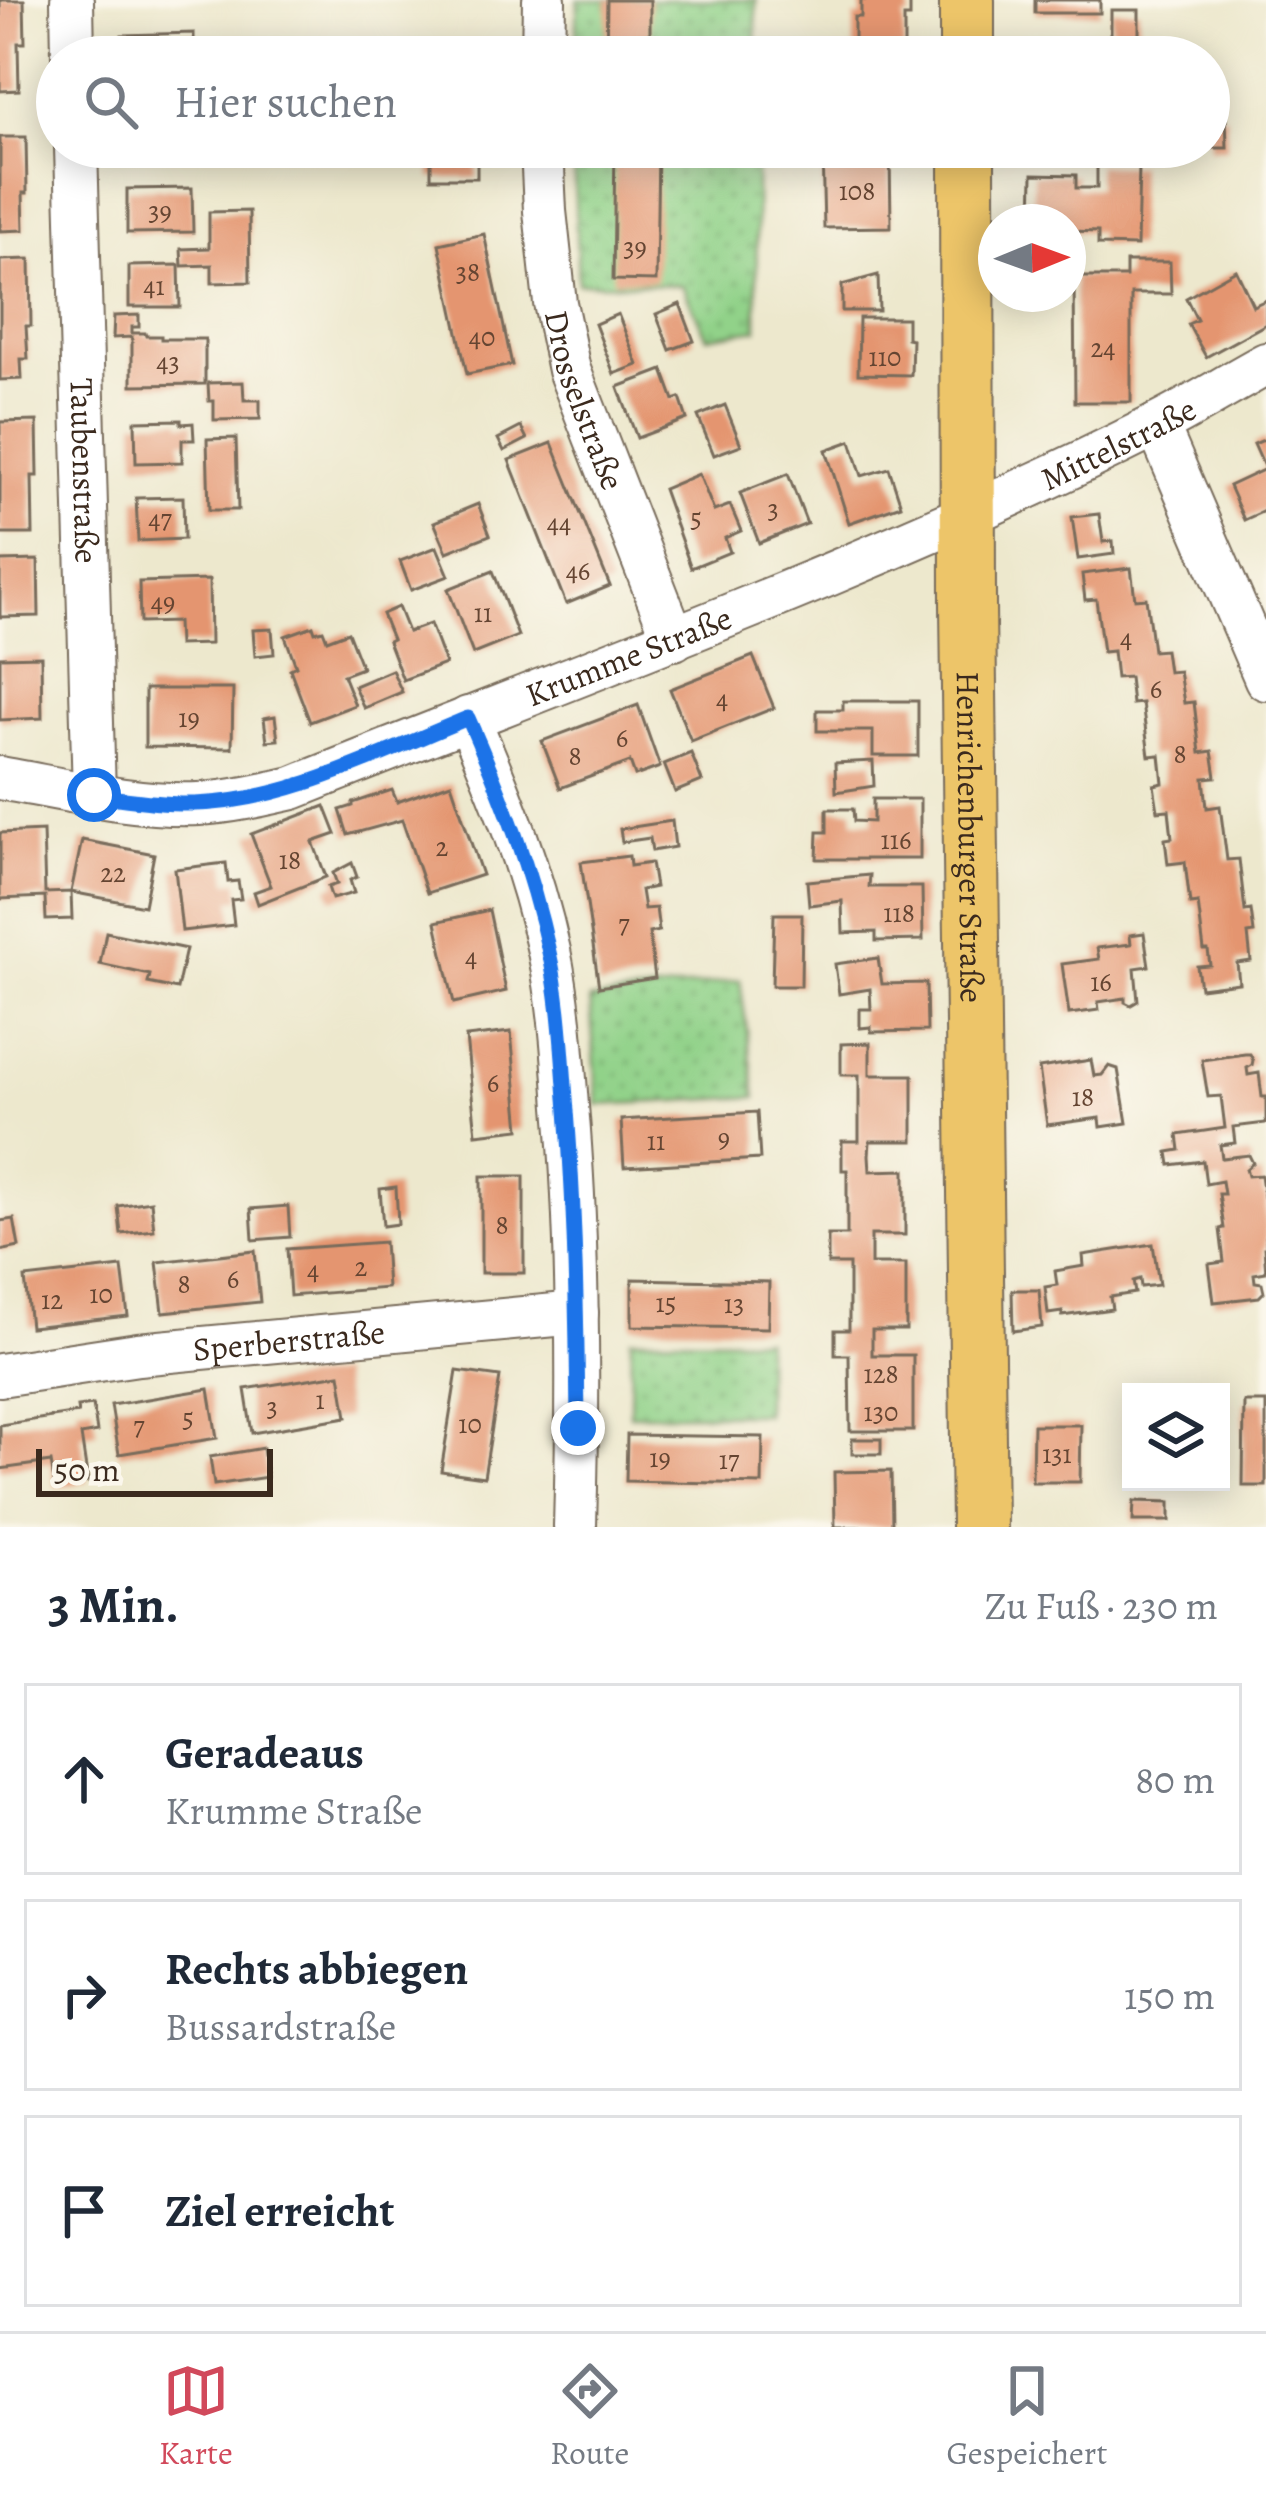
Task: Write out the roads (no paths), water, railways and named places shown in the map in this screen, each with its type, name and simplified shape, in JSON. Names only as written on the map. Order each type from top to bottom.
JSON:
[{"type":"main road","points":[[967,0],[967,36]]},
{"type":"main road","name":"Henrichenburger Straße","points":[[967,168],[979,1527]]},
{"type":"street","points":[[72,0],[73,36]]},
{"type":"street","points":[[543,36],[544,0]]},
{"type":"street","name":"Taubenstraße","points":[[77,168],[94,795]]},
{"type":"street","name":"Drosselstraße","points":[[543,168],[555,303],[568,370],[674,639]]},
{"type":"street","name":"Mittelstraße","points":[[968,514],[1156,425],[1266,364]]},
{"type":"street","points":[[1156,425],[1266,680]]},
{"type":"street","name":"Krumme Straße","points":[[0,778],[94,795],[194,804],[293,788],[674,639],[968,514]]},
{"type":"street","points":[[468,718],[511,815],[534,890],[560,1024],[573,1179],[577,1312],[574,1527]]},
{"type":"street","name":"Sperberstraße","points":[[0,1375],[138,1354],[577,1312]]}]
